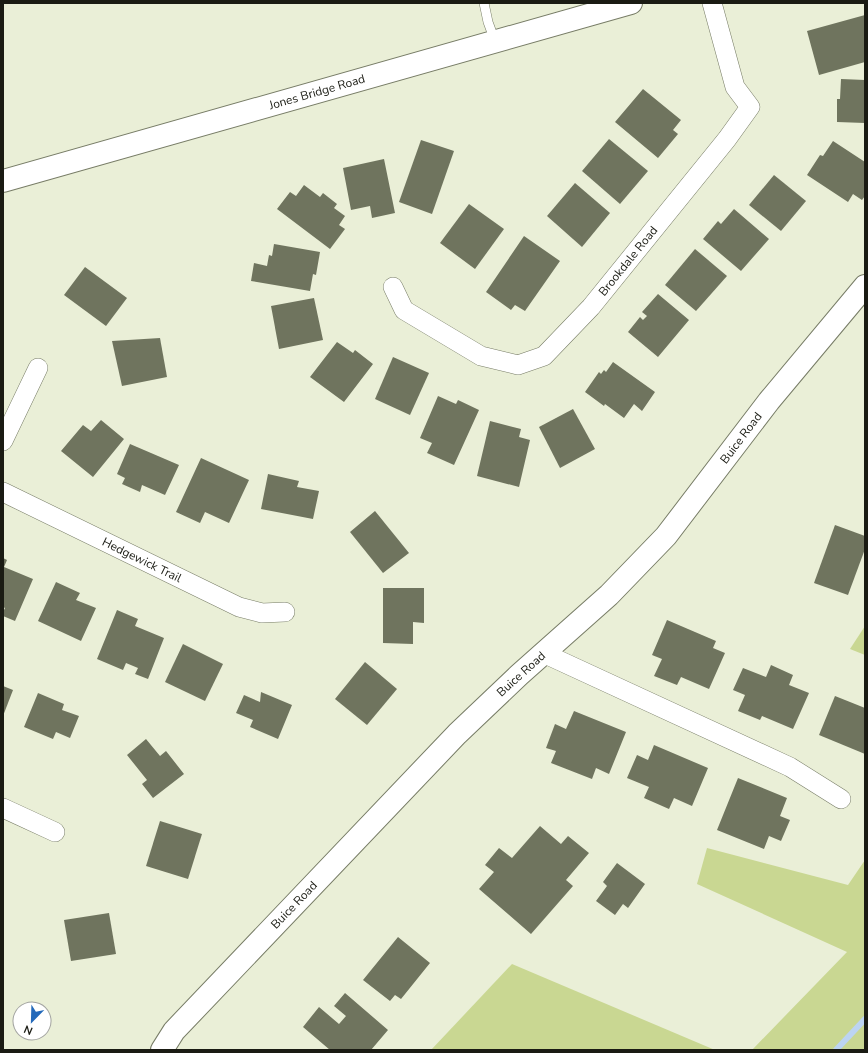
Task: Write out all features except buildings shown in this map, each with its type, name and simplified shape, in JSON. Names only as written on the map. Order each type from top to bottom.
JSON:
[{"type":"street","name":"Jones Bridge Road","points":[[3,181],[631,3]]},
{"type":"street","name":"Brookdale Road","points":[[393,287],[404,310],[481,356],[518,365],[544,356],[591,307],[727,139],[750,106],[735,87],[712,3]]},
{"type":"street","name":"Buice Road","points":[[162,1050],[174,1031],[457,734],[519,675],[609,595],[666,536],[768,401],[862,293]]},
{"type":"street","points":[[3,441],[38,368]]},
{"type":"street","name":"Hedgewick Trail","points":[[3,492],[239,607],[262,613],[285,612]]},
{"type":"street","points":[[543,654],[790,767],[842,799]]},
{"type":"street","points":[[3,808],[54,832]]},
{"type":"lane","points":[[484,3],[488,22],[495,42]]},
{"type":"green space","points":[[865,626],[865,655],[850,649]]},
{"type":"green space","points":[[707,848],[848,885],[865,860],[865,1050],[752,1050],[847,952],[697,884]]},
{"type":"green space","points":[[512,964],[715,1050],[431,1050]]},
{"type":"waterway","points":[[836,1050],[865,1019]]}]
